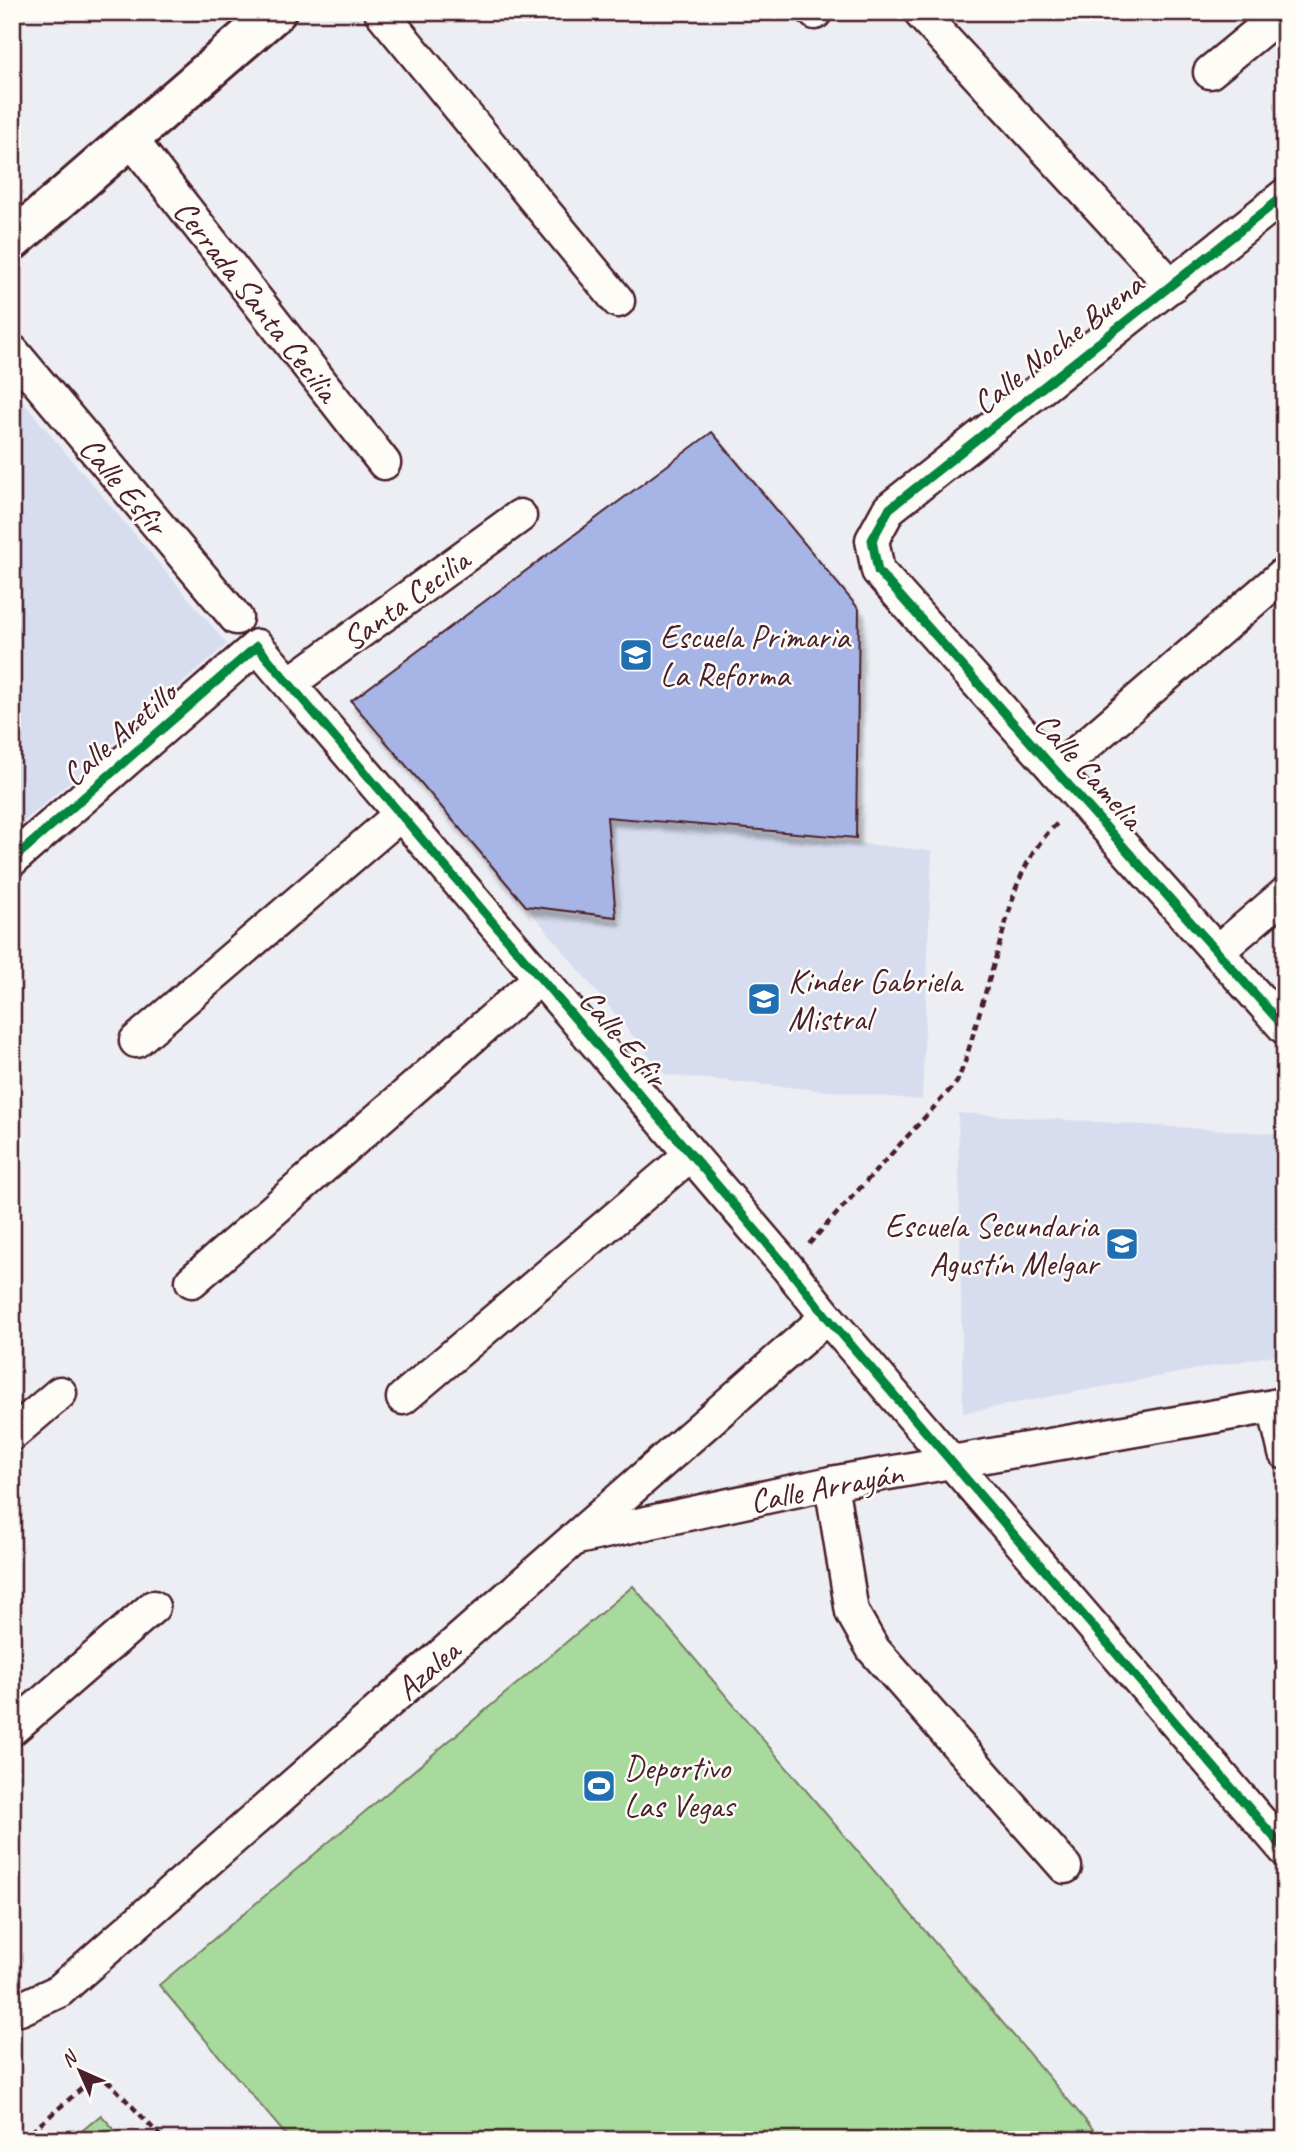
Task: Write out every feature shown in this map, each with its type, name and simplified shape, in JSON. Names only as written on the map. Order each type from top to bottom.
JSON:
[{"type":"main road","points":[[12,241],[276,12]]},
{"type":"street","points":[[381,12],[618,301]]},
{"type":"street","points":[[1210,72],[1283,12]]},
{"type":"street","points":[[923,16],[1172,286]]},
{"type":"street","name":"Cerrada Santa Cecilia","points":[[130,138],[384,463]]},
{"type":"street","name":"Calle Noche Buena","points":[[872,540],[889,509],[1285,195]]},
{"type":"street","name":"Calle Esfir","points":[[12,351],[236,618]]},
{"type":"street","name":"Santa Cecilia","points":[[290,682],[520,516]]},
{"type":"street","name":"Calle Camelia","points":[[872,540],[877,571],[1285,1028]]},
{"type":"street","points":[[1056,771],[1285,573]]},
{"type":"street","name":"Calle Esfir","points":[[257,646],[827,1317],[1285,1850]]},
{"type":"street","name":"Calle Aretillo","points":[[12,860],[257,646]]},
{"type":"street","points":[[136,1041],[401,814]]},
{"type":"street","points":[[1217,952],[1285,894]]},
{"type":"street","points":[[192,1281],[540,978]]},
{"type":"street","points":[[403,1398],[690,1155]]},
{"type":"street","name":"Azalea","points":[[16,2008],[59,1991],[827,1317]]},
{"type":"street","points":[[12,1434],[60,1393]]},
{"type":"street","points":[[1280,1405],[1285,1453]]},
{"type":"street","name":"Calle Arrayán","points":[[575,1539],[831,1483],[1280,1405]]},
{"type":"street","points":[[831,1483],[852,1612],[873,1649],[1065,1867]]},
{"type":"street","points":[[12,1729],[153,1607]]},
{"type":"path","points":[[787,1267],[957,1082],[1026,863],[1050,830],[1083,801]]},
{"type":"path","points":[[22,2140],[95,2077],[110,2083],[164,2140]]},
{"type":"shaded area","points":[[12,389],[227,644],[12,832]]},
{"type":"shaded area","name":"Kinder Gabriela Mistral","points":[[607,817],[932,851],[922,1100],[665,1075],[528,908],[622,923]]},
{"type":"shaded area","name":"Escuela Secundaria Agustín Melgar","points":[[958,1113],[1285,1134],[1285,1353],[963,1413]]},
{"type":"green space","name":"Deportivo Las Vegas","points":[[633,1586],[1102,2140],[290,2140],[159,1985]]},
{"type":"green space","points":[[101,2115],[124,2140],[71,2140]]},
{"type":"building","name":"Escuela Primaria La Reforma","points":[[712,432],[859,609],[856,838],[607,817],[616,917],[526,906],[351,701]]},
{"type":"cycle path","points":[[1285,195],[889,509],[872,540],[878,571],[1285,1028]]},
{"type":"cycle path","points":[[12,860],[257,646],[827,1317],[1285,1850]]},
{"type":"place","name":"Escuela Primaria La Reforma","points":[[636,655]]},
{"type":"place","name":"Kinder Gabriela Mistral","points":[[764,999]]},
{"type":"place","name":"Escuela Secundaria Agustín Melgar","points":[[1122,1244]]},
{"type":"place","name":"Deportivo Las Vegas","points":[[599,1786]]}]
